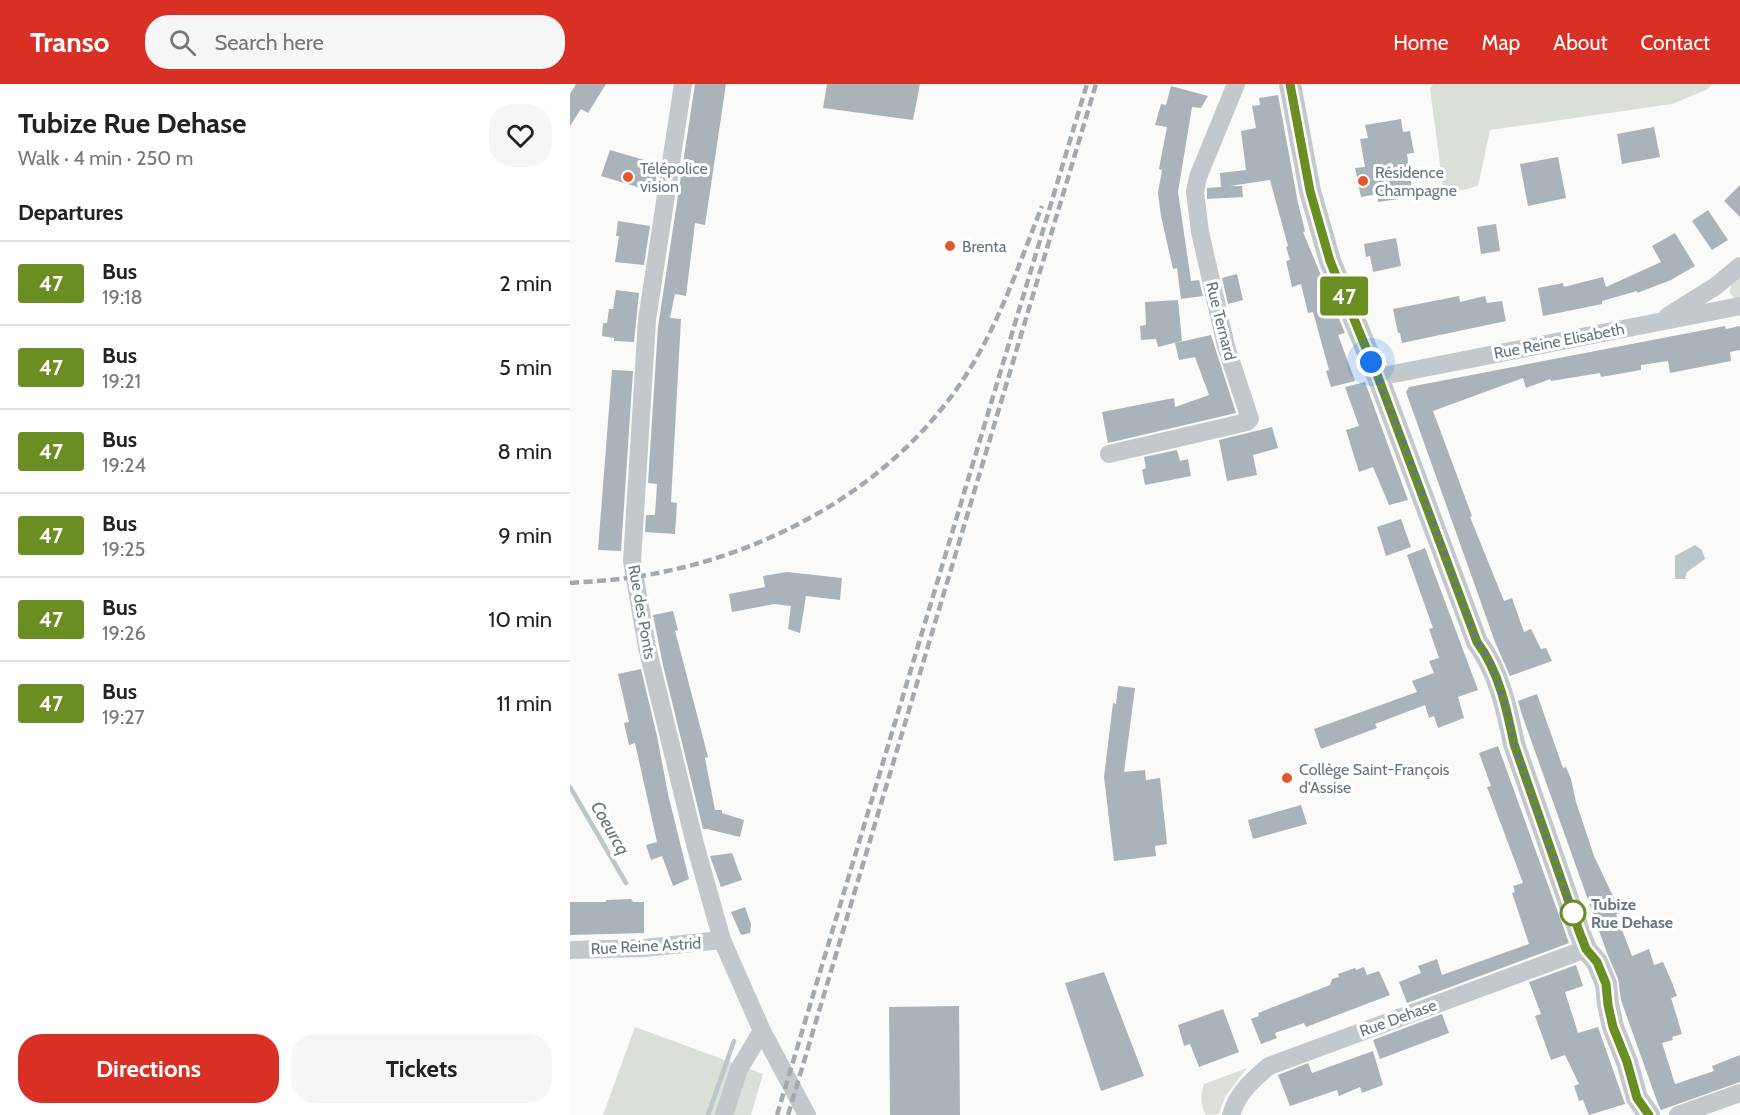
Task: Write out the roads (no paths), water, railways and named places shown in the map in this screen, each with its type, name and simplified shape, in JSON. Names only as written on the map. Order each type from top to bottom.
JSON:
[{"type":"street","name":"Rue des Ponts","points":[[683,84],[646,320],[632,561],[647,647],[695,844],[722,940],[762,1031],[807,1115]]},
{"type":"street","name":"Rue Ternard","points":[[1109,454],[1205,433],[1247,422],[1250,419],[1226,346],[1200,232],[1195,192],[1198,177],[1236,84]]},
{"type":"street","points":[[1290,84],[1310,191],[1318,226],[1330,261],[1378,377],[1477,642],[1487,655],[1493,669],[1508,713],[1514,744],[1586,949],[1597,962],[1606,984],[1613,1027],[1627,1062],[1637,1098],[1649,1115]]},
{"type":"street","points":[[1659,322],[1716,286],[1740,266]]},
{"type":"street","name":"Rue Reine Elisabeth","points":[[1378,377],[1740,306]]},
{"type":"street","name":"Rue Reine Astrid","points":[[570,950],[644,948],[722,940]]},
{"type":"street","name":"Rue Dehase","points":[[1231,1115],[1234,1105],[1248,1084],[1269,1066],[1586,949]]},
{"type":"street","points":[[724,1115],[738,1069],[762,1031]]},
{"type":"street","points":[[1678,1115],[1740,1093]]},
{"type":"waterway","name":"Coeurcq","points":[[570,787],[626,883]]},
{"type":"waterway","name":"Coeurcq","points":[[708,1115],[734,1041]]},
{"type":"railway","points":[[777,1115],[1087,84]]},
{"type":"railway","points":[[788,1115],[1096,84]]},
{"type":"railway","points":[[570,583],[647,575],[692,565],[737,551],[780,533],[860,486],[929,424],[972,366],[995,322],[1042,206]]},
{"type":"place","name":"Télépolice vision","points":[[628,177]]},
{"type":"place","name":"Résidence Champagne","points":[[1363,181]]},
{"type":"place","name":"Brenta","points":[[950,246]]},
{"type":"place","name":"Collège Saint-François d'Assise","points":[[1287,778]]},
{"type":"place","name":"Tubize Rue Dehase","points":[[1573,913]]}]
